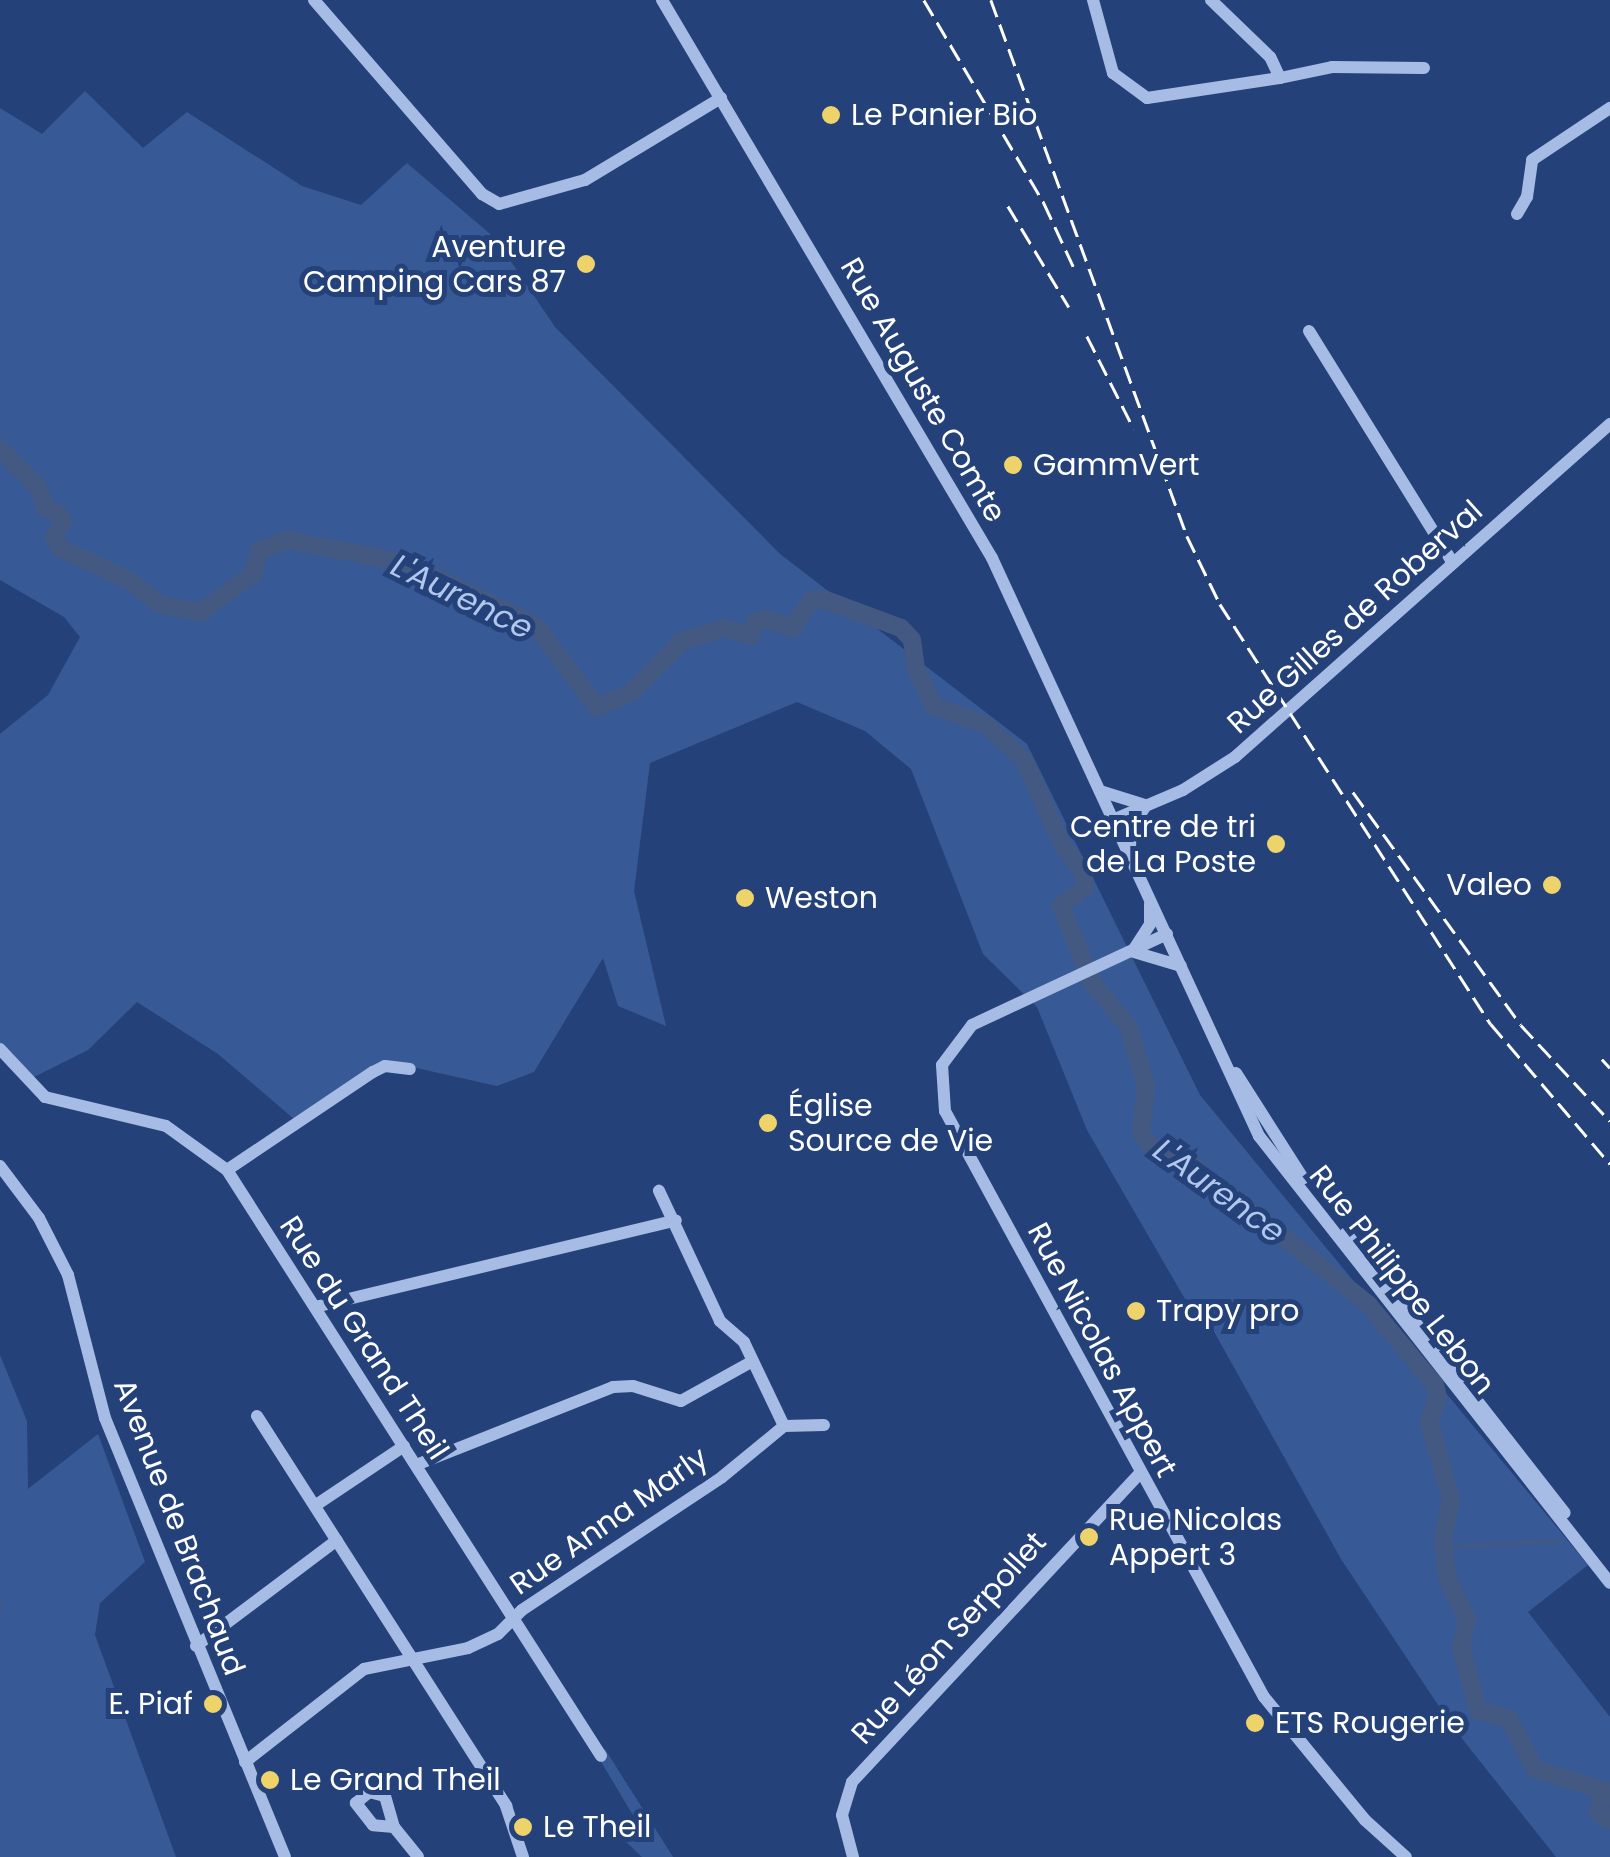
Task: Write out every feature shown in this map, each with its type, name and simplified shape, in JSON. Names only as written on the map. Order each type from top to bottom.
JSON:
[{"type":"street","points":[[314,0],[482,194],[499,204],[585,180],[721,98]]},
{"type":"street","name":"Rue Auguste Comte","points":[[662,0],[992,558],[1115,820]]},
{"type":"street","points":[[1093,0],[1113,72],[1146,98],[1280,78],[1332,66],[1424,68]]},
{"type":"street","points":[[1212,0],[1270,56],[1280,78]]},
{"type":"street","points":[[1517,214],[1527,197],[1532,160],[1610,108]]},
{"type":"street","points":[[1310,331],[1453,563]]},
{"type":"street","name":"Rue Gilles de Roberval","points":[[1115,820],[1235,756],[1610,424]]},
{"type":"street","points":[[1100,791],[1148,805],[1132,826],[1130,852]]},
{"type":"street","name":"Rue Philippe Lebon","points":[[1115,820],[1259,1136],[1610,1584]]},
{"type":"street","points":[[1149,896],[1150,924],[1132,952],[1160,955],[1184,969]]},
{"type":"street","name":"Rue Nicolas Appert","points":[[1167,934],[972,1025],[944,1060],[940,1085],[944,1111],[1264,1697],[1365,1820],[1406,1857]]},
{"type":"street","name":"Rue Philippe Lebon","points":[[1190,986],[1268,1132],[1610,1570]]},
{"type":"street","name":"Rue du Grand Theil","points":[[0,1049],[45,1097],[166,1126],[227,1170],[416,1465],[510,1621],[602,1756]]},
{"type":"street","points":[[227,1170],[373,1072],[386,1066],[410,1068]]},
{"type":"street","name":"Avenue de Brachaud","points":[[0,1166],[39,1218],[68,1275],[105,1418],[285,1857]]},
{"type":"street","points":[[659,1191],[676,1220],[720,1321],[744,1342],[784,1426],[824,1425]]},
{"type":"street","points":[[316,1306],[676,1220]]},
{"type":"street","name":"Rue Anna Marly","points":[[416,1465],[613,1387],[633,1386],[681,1402],[753,1360]]},
{"type":"street","points":[[258,1416],[506,1806],[523,1857]]},
{"type":"street","name":"Rue Anna Marly","points":[[245,1762],[364,1669],[468,1648],[722,1477],[784,1426]]},
{"type":"street","points":[[316,1505],[404,1446]]},
{"type":"street","name":"Rue Léon Serpollet","points":[[853,1857],[842,1815],[852,1782],[1140,1472]]},
{"type":"street","points":[[196,1646],[337,1540]]},
{"type":"street","points":[[394,1827],[418,1857]]},
{"type":"shaded area","points":[[85,91],[143,148],[187,112],[302,186],[361,205],[407,163],[496,239],[555,327],[780,554],[1027,744],[1200,1095],[1588,1565],[1528,1612],[1610,1717],[1610,1857],[1556,1857],[1452,1726],[1341,1559],[1203,1312],[1189,1306],[1087,1130],[1037,1007],[983,954],[911,769],[865,731],[797,702],[650,763],[634,891],[666,1026],[618,1006],[603,958],[534,1072],[497,1086],[394,1063],[294,1119],[218,1054],[137,1002],[88,1050],[30,1079],[0,1043],[0,734],[48,695],[80,637],[64,617],[0,580],[0,108],[42,134]]},
{"type":"shaded area","points":[[0,1355],[27,1421],[28,1489],[98,1434],[145,1562],[100,1603],[95,1635],[176,1857],[0,1857]]},
{"type":"shaded area","points":[[605,1749],[673,1857],[642,1857],[622,1838],[640,1827],[597,1755]]},
{"type":"waterway","name":"L'Aurence","points":[[0,449],[38,487],[46,509],[58,513],[63,522],[54,538],[60,548],[128,580],[161,605],[201,612],[254,573],[259,551],[288,540],[406,563],[535,625],[597,707],[632,692],[682,641],[725,628],[751,636],[755,622],[767,619],[793,628],[811,600],[826,600],[901,628],[912,640],[916,669],[934,706],[986,725],[1024,760],[1063,846],[1084,873],[1085,887],[1061,906],[1091,981],[1128,1026],[1146,1084],[1141,1133],[1159,1156],[1192,1163],[1221,1196],[1242,1204],[1368,1304],[1435,1385],[1438,1397],[1429,1422],[1451,1499],[1443,1541],[1448,1581],[1467,1618],[1461,1648],[1478,1710],[1509,1719],[1535,1769],[1605,1791],[1598,1812],[1610,1821]]},
{"type":"waterway","points":[[1445,1546],[1559,1541]]},
{"type":"waterway","points":[[0,1600],[0,1609]]},
{"type":"railway","points":[[924,0],[1044,203],[1076,272]]},
{"type":"railway","points":[[991,0],[1187,536],[1220,604],[1491,1024],[1610,1164]]},
{"type":"railway","points":[[1008,206],[1069,307]]},
{"type":"railway","points":[[1087,336],[1134,429]]},
{"type":"railway","points":[[1353,792],[1521,1025],[1610,1121]]},
{"type":"railway","points":[[1602,1059],[1610,1068]]},
{"type":"place","name":"Le Panier Bio","points":[[831,115]]},
{"type":"place","name":"Aventure Camping Cars 87","points":[[586,264]]},
{"type":"place","name":"GammVert","points":[[1013,465]]},
{"type":"place","name":"Centre de tri de La Poste","points":[[1276,844]]},
{"type":"place","name":"Valeo","points":[[1552,885]]},
{"type":"place","name":"Weston","points":[[745,898]]},
{"type":"place","name":"Église Source de Vie","points":[[768,1123]]},
{"type":"place","name":"Trapy pro","points":[[1136,1311]]},
{"type":"place","name":"Rue Nicolas Appert 3","points":[[1089,1537]]},
{"type":"place","name":"E. Piaf","points":[[213,1704]]},
{"type":"place","name":"ETS Rougerie","points":[[1255,1723]]},
{"type":"place","name":"Le Grand Theil","points":[[270,1780]]},
{"type":"place","name":"Le Theil","points":[[523,1827]]}]
